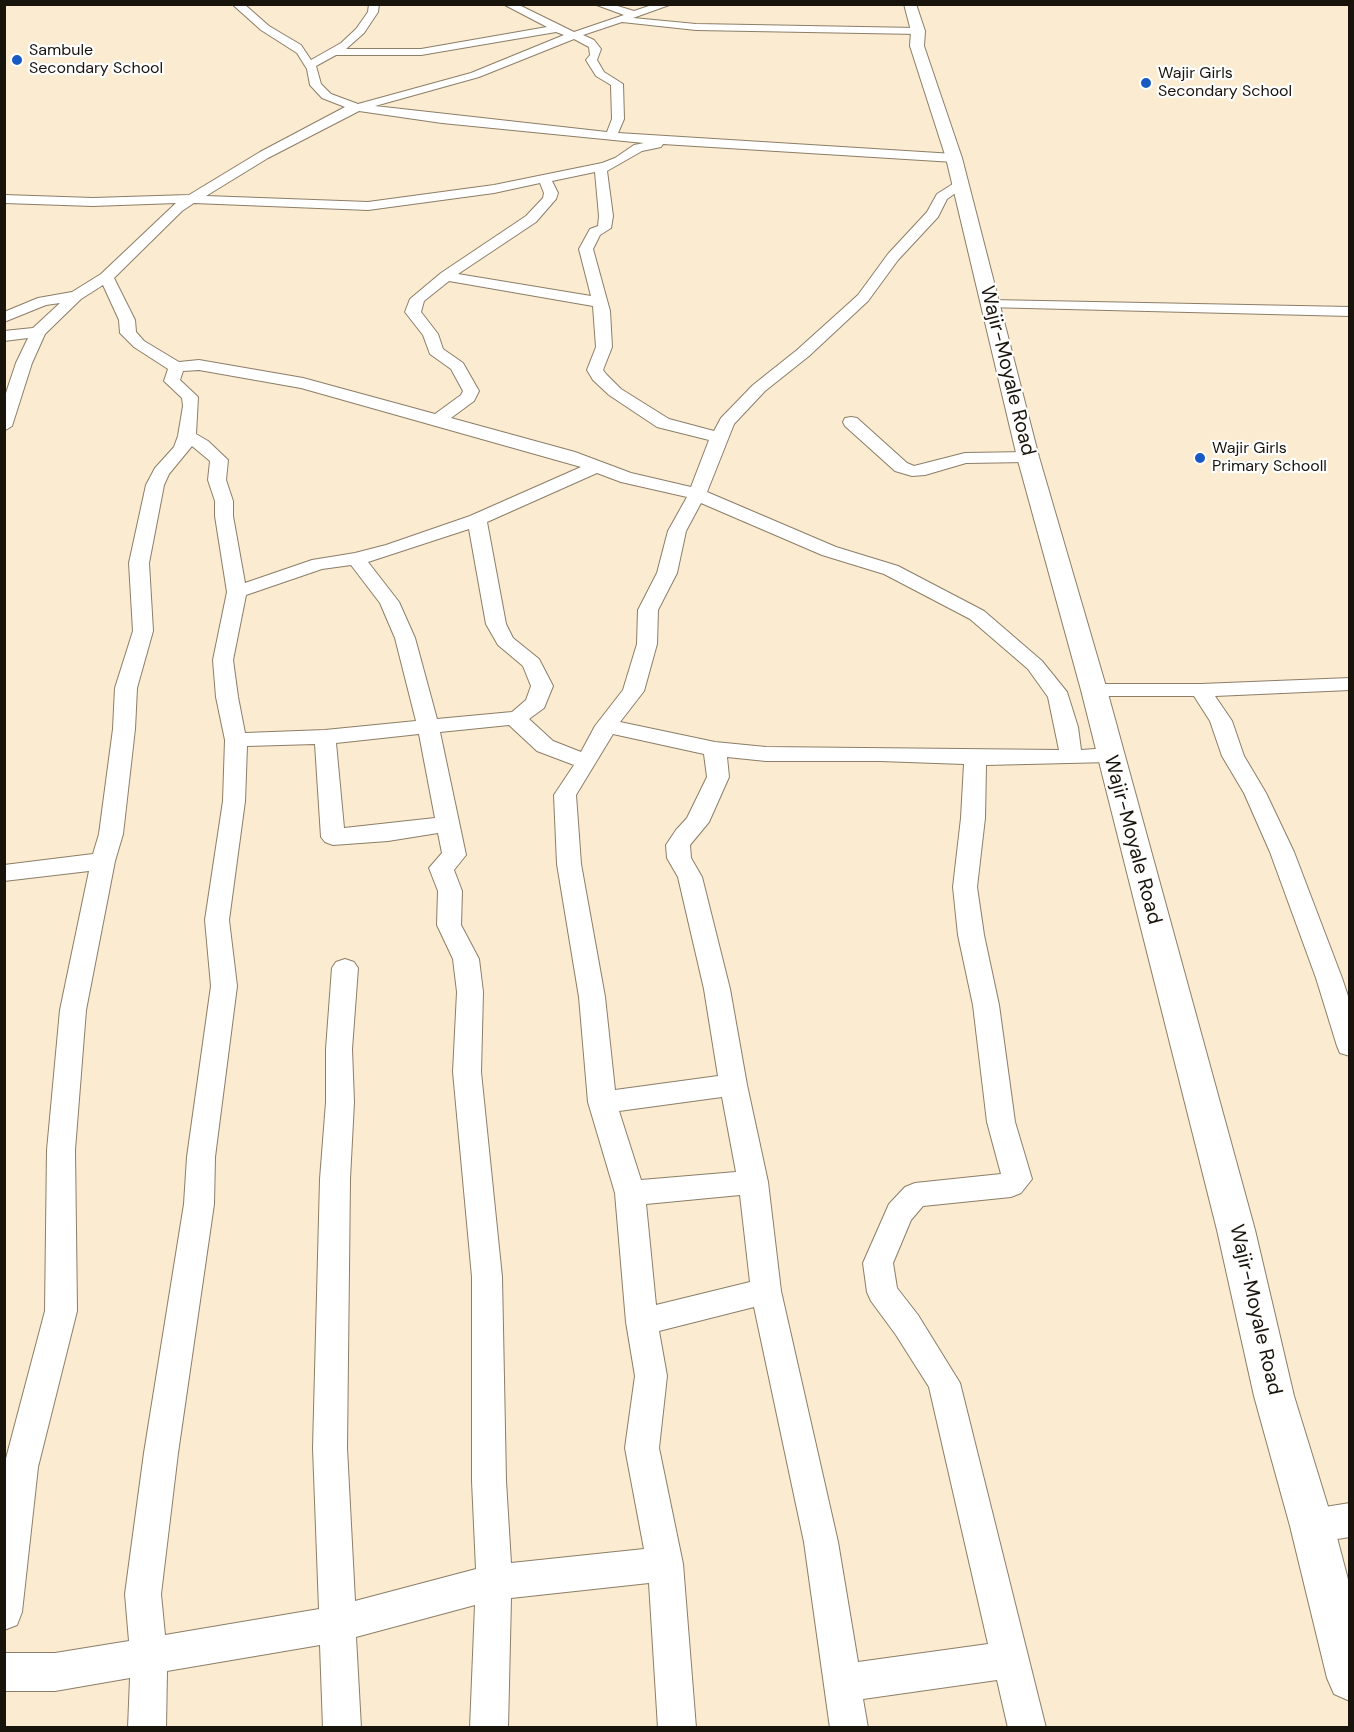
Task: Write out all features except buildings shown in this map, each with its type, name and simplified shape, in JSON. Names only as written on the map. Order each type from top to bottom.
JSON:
[{"type":"main road","name":"Wajir-Moyale Road","points":[[914,18],[917,46],[958,172],[1028,456],[1094,690],[1236,1230],[1274,1396],[1312,1526],[1350,1678]]},
{"type":"street","points":[[237,4],[265,28],[302,52],[308,65],[312,68],[316,85],[326,96],[355,107],[442,120],[671,141],[958,172],[953,188],[942,197],[933,214],[893,257],[863,298],[759,388],[728,422],[719,437],[698,494],[677,531],[667,573],[648,610],[647,644],[633,691],[606,726],[587,762],[565,795],[569,864],[592,997],[602,1102],[630,1193],[642,1322],[651,1376],[642,1448],[665,1564],[677,1728]]},
{"type":"street","points":[[308,65],[334,52],[360,31],[373,12],[375,4]]},
{"type":"street","points":[[508,4],[593,45],[596,49],[595,56],[591,60],[600,74],[616,82],[618,119],[611,135]]},
{"type":"street","points":[[599,4],[635,15]]},
{"type":"street","points":[[4,426],[24,363],[38,332],[76,296],[106,277],[177,208],[255,160],[355,107],[475,75],[574,35],[667,4]]},
{"type":"street","points":[[622,20],[696,27],[914,18]]},
{"type":"street","points":[[334,52],[421,52],[557,29]]},
{"type":"street","points":[[4,199],[368,206],[399,204],[545,180],[605,166],[619,161],[638,148],[671,141]]},
{"type":"street","points":[[605,166],[601,171],[606,216],[604,228],[595,232],[586,249],[602,311],[604,347],[595,370],[598,377],[635,406],[663,423],[719,437]]},
{"type":"street","points":[[438,420],[468,398],[471,391],[457,366],[436,351],[430,334],[413,312],[417,299],[446,276],[531,219],[549,199],[551,193],[545,180]]},
{"type":"street","points":[[446,276],[598,302]]},
{"type":"street","points":[[106,277],[127,320],[128,333],[139,344],[176,367],[199,365],[303,383],[570,456],[595,468],[627,478],[662,484],[698,494],[829,551],[891,570],[977,615],[1035,665],[1059,697],[1067,727],[1071,757]]},
{"type":"street","points":[[4,318],[43,302],[76,296]]},
{"type":"street","points":[[991,304],[1350,312]]},
{"type":"street","points":[[4,336],[38,332]]},
{"type":"street","points":[[4,1612],[21,1467],[61,1311],[61,1150],[73,1010],[103,861],[111,834],[124,729],[126,688],[143,632],[139,563],[144,530],[155,485],[161,472],[182,449],[187,436],[190,397],[172,381],[176,367]]},
{"type":"street","points":[[851,422],[901,467],[912,471],[925,470],[965,458],[1028,456]]},
{"type":"street","points":[[147,1728],[149,1656],[143,1594],[161,1453],[199,1204],[201,1156],[224,986],[217,920],[234,801],[236,740],[226,697],[223,660],[237,592],[224,516],[224,501],[217,480],[219,460],[187,436]]},
{"type":"street","points":[[237,592],[319,564],[356,559],[393,549],[477,520],[595,468]]},
{"type":"street","points":[[236,740],[325,737],[516,719],[536,702],[542,686],[532,663],[506,641],[496,624],[477,520]]},
{"type":"street","points":[[356,559],[389,602],[405,638],[428,726],[449,824],[454,855],[441,868],[450,891],[449,925],[466,959],[470,992],[467,1072],[487,1277],[494,1582],[489,1728]]},
{"type":"street","points":[[1094,690],[1202,690],[1350,684]]},
{"type":"street","points":[[1202,690],[1221,721],[1233,756],[1255,793],[1282,852],[1329,978],[1350,1046]]},
{"type":"street","points":[[516,719],[545,746],[587,762]]},
{"type":"street","points":[[606,726],[715,749],[766,754],[880,754],[975,758],[1110,755]]},
{"type":"street","points":[[325,737],[333,837],[388,833],[449,824]]},
{"type":"street","points":[[715,749],[718,777],[697,822],[678,845],[679,858],[690,877],[717,989],[733,1085],[753,1182],[766,1291],[821,1542],[849,1728]]},
{"type":"street","points":[[975,758],[973,818],[965,887],[971,934],[986,1005],[1001,1122],[1017,1179],[1011,1185],[915,1195],[899,1213],[878,1263],[882,1292],[944,1383],[1027,1728]]},
{"type":"street","points":[[4,873],[103,861]]},
{"type":"street","points":[[342,1728],[330,1448],[335,1179],[340,1102],[339,1049],[345,968]]},
{"type":"street","points":[[602,1102],[733,1085]]},
{"type":"street","points":[[630,1193],[753,1182]]},
{"type":"street","points":[[642,1322],[766,1291]]},
{"type":"street","points":[[1312,1526],[1350,1520]]},
{"type":"street","points":[[4,1672],[56,1672],[336,1624],[494,1582],[665,1564]]},
{"type":"street","points":[[842,1683],[1012,1659]]},
{"type":"place","name":"Sambule Secondary School","points":[[17,60]]},
{"type":"place","name":"Wajir Girls Secondary School","points":[[1146,83]]},
{"type":"place","name":"Wajir Girls Primary Schooll","points":[[1200,458]]}]
